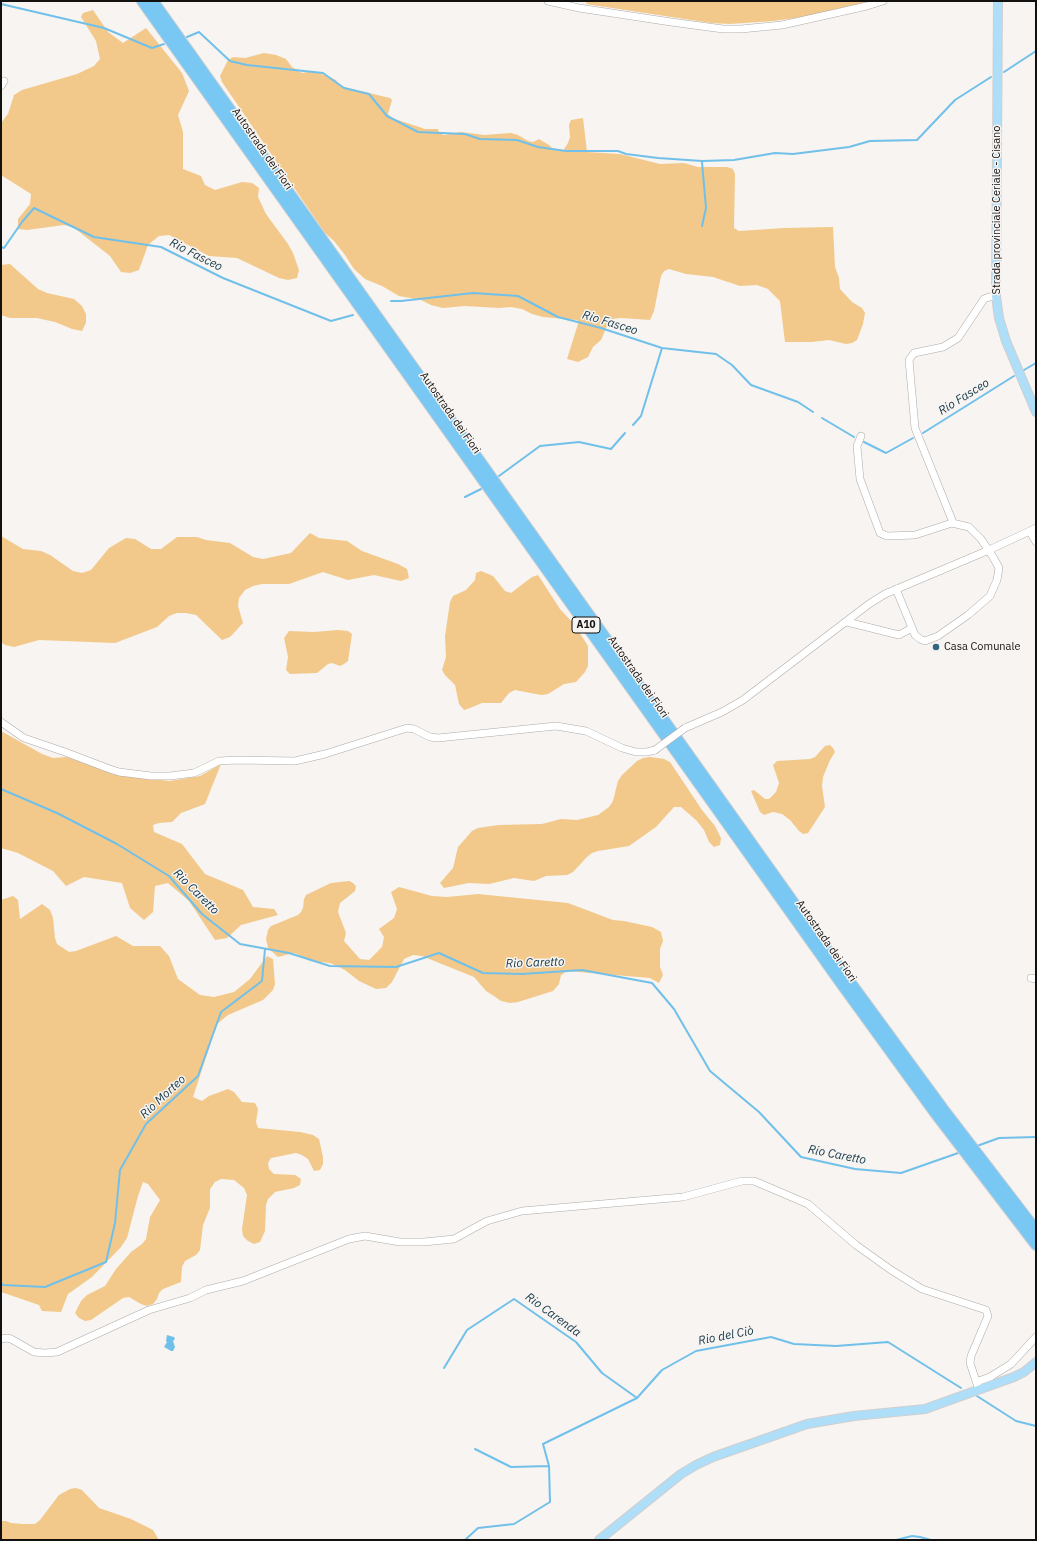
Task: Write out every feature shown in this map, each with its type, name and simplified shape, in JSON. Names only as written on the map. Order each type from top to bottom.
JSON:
[{"type":"highway","name":"Autostrada dei Fiori","points":[[142,1],[844,988],[935,1112],[1036,1245]]},
{"type":"highway","name":"Autostrada dei Fiori","points":[[153,1],[848,979],[944,1110],[1036,1230]]},
{"type":"main road","name":"Strada provinciale Ceriale - Cisano","points":[[998,1],[996,296],[999,318],[1004,335],[1036,412]]},
{"type":"main road","points":[[599,1540],[681,1474],[713,1457],[807,1424],[854,1416],[925,1409],[977,1386],[1014,1377],[1024,1372],[1036,1362]]},
{"type":"street","points":[[548,1],[609,13],[723,29],[741,29],[782,25],[883,1]]},
{"type":"street","points":[[952,523],[915,428],[909,360],[914,353],[943,347],[958,338],[984,299],[996,296]]},
{"type":"street","points":[[861,436],[857,446],[860,479],[880,533],[887,536],[915,535],[952,523],[969,528],[981,539],[999,568],[997,580],[990,596],[968,615],[938,636],[925,641],[915,635],[896,589]]},
{"type":"street","points":[[1,722],[24,738],[107,768],[119,772],[151,776],[170,776],[194,773],[219,762],[237,760],[295,761],[325,754],[407,728],[414,729],[430,737],[438,738],[556,726],[586,731],[622,748],[636,752],[647,752],[655,750],[685,728],[722,712],[743,700],[876,599],[1033,530],[1036,542]]},
{"type":"street","points":[[846,622],[899,635],[912,628]]},
{"type":"street","points":[[1,1339],[11,1339],[34,1352],[57,1352],[149,1310],[190,1298],[206,1290],[243,1281],[349,1239],[365,1236],[400,1242],[424,1242],[454,1239],[487,1221],[522,1211],[683,1197],[742,1181],[754,1181],[808,1204],[856,1245],[891,1270],[922,1289],[986,1310],[988,1316],[971,1356],[970,1363],[977,1386],[1011,1364],[1036,1337]]},
{"type":"shaded area","points":[[587,1],[871,1],[803,17],[730,24],[711,23],[586,4]]},
{"type":"shaded area","points":[[93,10],[108,32],[123,43],[146,28],[182,73],[189,91],[178,115],[183,132],[183,169],[201,176],[205,185],[215,190],[242,182],[252,183],[259,188],[258,197],[266,214],[293,253],[299,270],[297,278],[288,280],[279,278],[237,258],[209,256],[169,235],[159,236],[148,245],[139,270],[130,273],[121,272],[110,256],[73,227],[64,225],[27,230],[18,229],[18,219],[30,204],[31,194],[1,175],[1,123],[8,114],[14,95],[22,90],[77,74],[94,66],[100,59],[96,41],[81,17],[83,13]]},
{"type":"shaded area","points":[[264,53],[276,55],[286,59],[292,67],[302,73],[314,71],[336,80],[339,85],[344,87],[390,98],[392,100],[388,114],[392,118],[425,129],[438,129],[439,133],[444,135],[461,132],[484,135],[511,133],[528,141],[533,142],[539,139],[553,149],[563,151],[570,137],[569,125],[571,120],[583,118],[587,152],[620,154],[660,164],[684,163],[698,167],[727,167],[733,169],[735,174],[734,228],[739,231],[833,227],[835,267],[839,278],[840,289],[852,302],[862,308],[865,313],[863,324],[857,340],[846,344],[829,340],[812,342],[785,342],[780,301],[768,289],[757,285],[740,286],[713,277],[686,274],[669,269],[664,271],[661,276],[654,311],[650,320],[621,318],[610,319],[601,340],[593,347],[588,357],[578,362],[567,359],[578,324],[577,320],[543,317],[522,309],[511,307],[499,308],[465,306],[443,308],[431,305],[421,300],[399,296],[382,286],[365,279],[354,269],[334,241],[325,233],[222,82],[220,76],[228,60],[233,57],[245,58]]},
{"type":"shaded area","points":[[10,264],[38,289],[47,293],[74,299],[82,306],[86,314],[86,323],[82,331],[37,318],[10,318],[1,315],[1,265]]},
{"type":"shaded area","points":[[310,533],[319,538],[347,541],[362,551],[398,564],[407,569],[409,578],[401,581],[374,575],[348,580],[323,572],[289,584],[262,584],[253,586],[245,590],[239,598],[238,606],[243,623],[230,637],[222,640],[196,615],[177,613],[169,616],[157,627],[115,643],[39,640],[14,647],[5,645],[1,642],[1,536],[23,549],[41,551],[50,555],[73,571],[82,573],[91,570],[109,548],[126,538],[135,539],[151,549],[161,549],[177,537],[197,537],[206,540],[230,543],[253,557],[263,559],[291,553]]},
{"type":"shaded area","points":[[481,571],[493,576],[505,591],[511,593],[532,577],[538,575],[560,609],[574,624],[588,646],[588,666],[576,682],[564,684],[548,694],[541,695],[515,690],[509,693],[501,703],[482,703],[464,710],[459,704],[455,685],[442,670],[446,657],[445,636],[450,602],[453,596],[466,590],[475,580],[476,573]]},
{"type":"shaded area","points":[[338,630],[348,631],[352,634],[348,661],[340,666],[332,663],[328,664],[317,673],[290,674],[286,670],[288,657],[284,638],[289,631],[314,632]]},
{"type":"shaded area","points":[[1,731],[42,754],[53,758],[66,757],[87,763],[112,774],[170,781],[200,776],[221,764],[205,804],[181,813],[172,822],[153,825],[154,832],[182,844],[205,874],[243,890],[253,907],[274,909],[278,915],[241,925],[227,938],[215,940],[189,901],[168,883],[155,886],[153,912],[144,920],[130,908],[122,883],[84,877],[66,886],[53,871],[18,853],[1,848]]},
{"type":"shaded area","points":[[830,745],[835,752],[823,777],[822,786],[825,807],[808,833],[803,834],[782,814],[773,812],[764,815],[760,812],[751,791],[754,790],[765,799],[769,799],[776,792],[779,783],[773,765],[777,761],[810,759],[815,757],[825,746]]},
{"type":"shaded area","points":[[650,757],[664,759],[670,762],[702,810],[715,826],[721,838],[720,845],[714,847],[709,842],[704,830],[696,820],[681,807],[674,807],[656,827],[629,846],[592,853],[573,872],[567,875],[546,876],[534,881],[514,878],[489,884],[469,883],[444,888],[440,883],[453,868],[458,847],[472,831],[478,828],[498,825],[542,824],[561,819],[577,820],[598,815],[609,807],[613,801],[618,781],[622,775],[637,761]]},
{"type":"shaded area","points":[[349,881],[356,886],[355,891],[340,903],[338,912],[346,933],[344,941],[360,959],[369,960],[382,947],[384,937],[379,929],[394,918],[397,909],[391,892],[399,887],[432,896],[447,897],[478,894],[568,903],[613,920],[652,927],[661,932],[663,941],[660,949],[660,967],[663,975],[659,983],[650,978],[567,971],[561,975],[559,984],[553,991],[510,1003],[501,1001],[486,991],[474,977],[422,956],[413,955],[404,959],[392,982],[386,988],[376,989],[359,981],[345,970],[330,963],[310,961],[293,953],[278,957],[268,948],[266,939],[268,930],[271,926],[298,915],[303,908],[306,895],[331,883]]},
{"type":"shaded area","points":[[13,896],[18,900],[20,919],[42,904],[50,910],[53,918],[57,944],[69,952],[76,951],[116,936],[133,946],[160,946],[169,956],[178,979],[200,995],[214,997],[234,992],[250,979],[267,956],[273,959],[275,984],[273,990],[263,1000],[228,1015],[217,1024],[193,1097],[202,1101],[209,1096],[228,1089],[234,1092],[242,1102],[255,1103],[258,1109],[256,1122],[258,1128],[300,1132],[313,1135],[319,1139],[323,1164],[320,1170],[314,1171],[308,1159],[296,1153],[271,1158],[268,1163],[269,1169],[274,1174],[295,1175],[301,1179],[300,1185],[294,1188],[275,1192],[268,1199],[266,1205],[265,1231],[260,1242],[254,1244],[243,1236],[242,1229],[247,1195],[244,1188],[234,1180],[221,1179],[215,1182],[210,1189],[210,1208],[203,1225],[200,1250],[196,1255],[185,1261],[182,1267],[181,1282],[163,1289],[153,1304],[147,1306],[129,1297],[123,1298],[91,1320],[85,1321],[79,1318],[75,1313],[81,1301],[87,1295],[105,1286],[116,1269],[131,1252],[146,1239],[150,1217],[160,1200],[148,1184],[143,1182],[127,1238],[121,1247],[92,1277],[68,1294],[61,1312],[42,1311],[39,1305],[1,1292],[1,900]]},
{"type":"shaded area","points":[[76,1488],[82,1490],[99,1508],[131,1519],[153,1530],[159,1540],[1,1540],[1,1521],[35,1524],[40,1520],[59,1495],[70,1489]]},
{"type":"water","points":[[167,1335],[174,1337],[175,1339],[173,1341],[175,1347],[173,1351],[164,1347],[167,1342]]},
{"type":"waterway","points":[[1,4],[104,28],[152,48],[164,44]]},
{"type":"waterway","points":[[187,37],[199,32],[230,61],[247,65],[323,73],[344,88],[369,94],[387,116],[418,132],[465,134],[480,139],[517,140],[538,147],[566,151],[618,151],[626,154],[658,158],[702,161],[734,160],[775,153],[793,154],[849,147],[870,141],[917,140],[955,100],[991,77]]},
{"type":"waterway","points":[[1004,72],[1036,51]]},
{"type":"waterway","points":[[702,162],[706,208],[702,226]]},
{"type":"waterway","name":"Rio Fasceo","points":[[1,247],[4,248],[34,208],[94,237],[161,247],[223,278],[331,321],[353,315]]},
{"type":"waterway","name":"Rio Fasceo","points":[[391,301],[473,293],[518,296],[558,317],[601,328],[662,348],[716,354],[732,365],[751,385],[798,402],[813,412]]},
{"type":"waterway","points":[[633,425],[641,416],[662,348]]},
{"type":"waterway","name":"Rio Fasceo","points":[[1024,370],[1036,363]]},
{"type":"waterway","name":"Rio Fasceo","points":[[923,433],[1014,376]]},
{"type":"waterway","name":"Rio Fasceo","points":[[822,418],[854,437]]},
{"type":"waterway","points":[[499,476],[540,446],[579,442],[611,449],[625,433]]},
{"type":"waterway","name":"Rio Fasceo","points":[[864,442],[886,453],[913,438]]},
{"type":"waterway","name":"Rio Carenda","points":[[465,497],[481,489]]},
{"type":"waterway","name":"Rio Caretto","points":[[1,789],[57,813],[117,844],[169,876],[202,914],[240,944],[289,953],[330,966],[396,967],[439,953],[483,973],[522,974],[582,970],[652,983],[674,1009],[710,1071],[759,1112],[801,1157],[855,1169],[901,1173],[961,1152]]},
{"type":"waterway","name":"Rio Morteo","points":[[1,1283],[3,1285],[45,1287],[106,1262],[115,1223],[120,1170],[146,1124],[198,1076],[221,1012],[262,981],[265,949]]},
{"type":"waterway","name":"Rio Caretto","points":[[977,1146],[999,1138],[1036,1137]]},
{"type":"waterway","name":"Rio Carenda","points":[[444,1368],[467,1330],[514,1299],[576,1342],[602,1373],[637,1398]]},
{"type":"waterway","name":"Rio del Ciò","points":[[465,1540],[478,1528],[514,1524],[550,1502],[549,1466],[543,1444],[637,1398],[662,1370],[696,1351],[771,1337],[794,1344],[836,1346],[888,1342],[961,1388]]},
{"type":"waterway","name":"Rio del Ciò","points":[[977,1396],[1016,1421],[1036,1426]]},
{"type":"waterway","name":"Rio Carenda","points":[[475,1449],[511,1467],[549,1466]]},
{"type":"waterway","points":[[896,1540],[912,1536],[931,1540]]},
{"type":"place","name":"Casa Comunale","points":[[936,647]]}]
